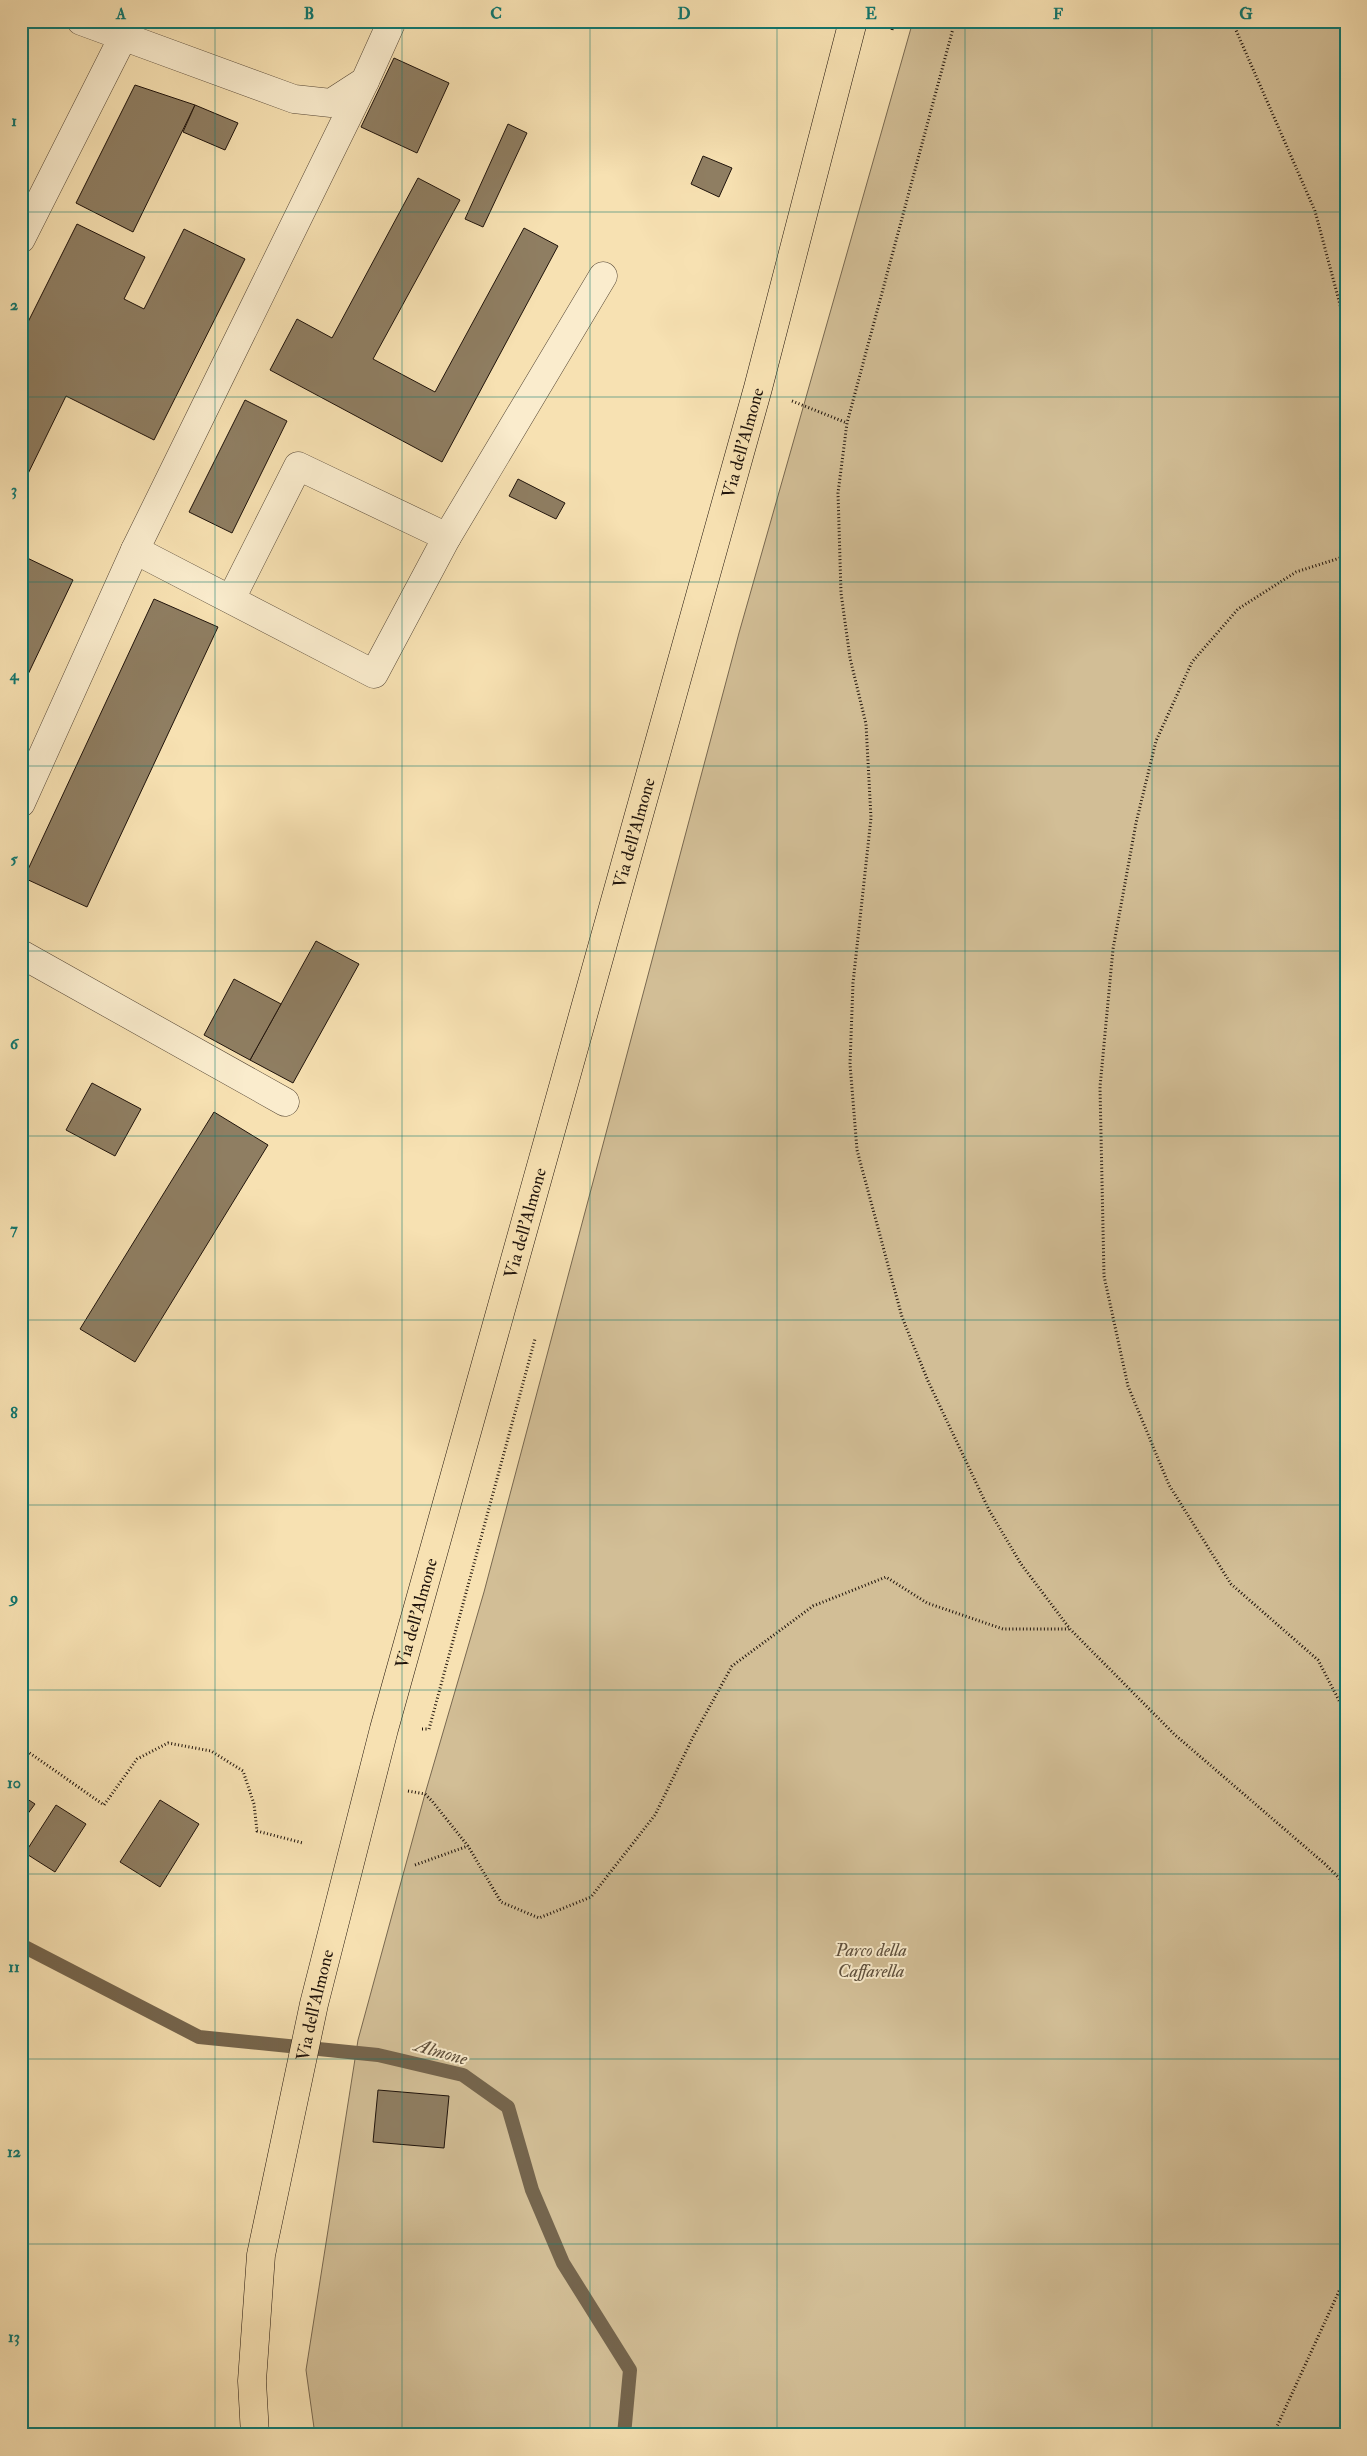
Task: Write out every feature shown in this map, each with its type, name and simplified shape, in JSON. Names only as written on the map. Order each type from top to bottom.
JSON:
[{"type":"main road","name":"Via dell'Almone","points":[[255,2435],[252,2381],[261,2255],[314,2004],[371,1782],[758,388],[853,21]]},
{"type":"lane","points":[[81,21],[294,99],[331,103],[365,80]]},
{"type":"lane","points":[[21,803],[135,550],[392,21]]},
{"type":"lane","points":[[21,239],[123,37]]},
{"type":"lane","points":[[135,550],[374,674],[447,538],[603,276]]},
{"type":"lane","points":[[231,600],[298,466],[447,538]]},
{"type":"lane","points":[[21,954],[285,1102]]},
{"type":"path","points":[[956,21],[847,423],[838,493],[841,593],[850,658],[866,724],[871,818],[853,983],[850,1064],[857,1150],[902,1317],[928,1381],[988,1510],[1022,1564],[1070,1629],[1174,1734],[1326,1864],[1346,1885]]},
{"type":"path","points":[[1232,21],[1314,212],[1346,328]]},
{"type":"path","points":[[758,388],[847,423]]},
{"type":"path","points":[[1346,558],[1343,557],[1296,572],[1238,609],[1192,662],[1156,741],[1136,823],[1113,949],[1100,1087],[1104,1276],[1128,1386],[1169,1485],[1231,1584],[1318,1660],[1346,1714]]},
{"type":"path","points":[[371,1782],[425,1794],[468,1846],[502,1902],[540,1918],[591,1897],[655,1815],[694,1735],[732,1666],[813,1606],[886,1577],[927,1603],[1003,1628],[1070,1629]]},
{"type":"path","points":[[21,1747],[104,1805],[137,1759],[168,1743],[211,1751],[243,1771],[254,1804],[257,1831],[303,1843]]},
{"type":"path","points":[[414,1865],[468,1846]]},
{"type":"path","points":[[1273,2435],[1346,2276]]},
{"type":"path","points":[[1276,2428],[1277,2435]]},
{"type":"green space","name":"Parco della Caffarella","points":[[913,21],[1346,21],[1346,2435],[315,2435],[306,2370],[358,2040],[425,1794],[484,1592],[739,633]]},
{"type":"building","points":[[394,58],[449,83],[417,153],[361,127]]},
{"type":"building","points":[[135,85],[195,105],[133,232],[76,203]]},
{"type":"building","points":[[195,105],[238,123],[225,150],[183,132]]},
{"type":"building","points":[[508,124],[527,133],[483,227],[465,219]]},
{"type":"building","points":[[703,156],[732,168],[719,197],[691,184]]},
{"type":"building","points":[[418,178],[460,200],[373,359],[435,392],[524,228],[558,246],[442,462],[270,370],[297,319],[332,338]]},
{"type":"building","points":[[77,224],[145,257],[124,299],[144,309],[184,229],[245,259],[154,440],[66,396],[21,488],[21,336]]},
{"type":"building","points":[[245,400],[287,421],[232,533],[189,512]]},
{"type":"building","points":[[518,479],[565,503],[556,519],[509,496]]},
{"type":"building","points":[[21,526],[27,528],[21,540]]},
{"type":"building","points":[[21,555],[73,580],[21,689]]},
{"type":"building","points":[[154,599],[218,627],[87,907],[24,878]]},
{"type":"building","points":[[316,941],[359,964],[293,1083],[250,1060]]},
{"type":"building","points":[[234,979],[281,1004],[250,1060],[204,1035]]},
{"type":"building","points":[[92,1083],[141,1109],[115,1156],[66,1130]]},
{"type":"building","points":[[214,1112],[268,1145],[135,1362],[80,1329]]},
{"type":"building","points":[[21,1795],[35,1804],[21,1823]]},
{"type":"building","points":[[160,1800],[199,1824],[160,1887],[120,1862]]},
{"type":"building","points":[[56,1805],[86,1824],[55,1872],[25,1853]]},
{"type":"building","points":[[378,2090],[449,2096],[444,2148],[373,2142]]},
{"type":"waterway","name":"Almone","points":[[21,1945],[199,2037],[378,2055],[463,2075],[508,2107],[532,2190],[563,2263],[630,2370],[624,2435]]}]
